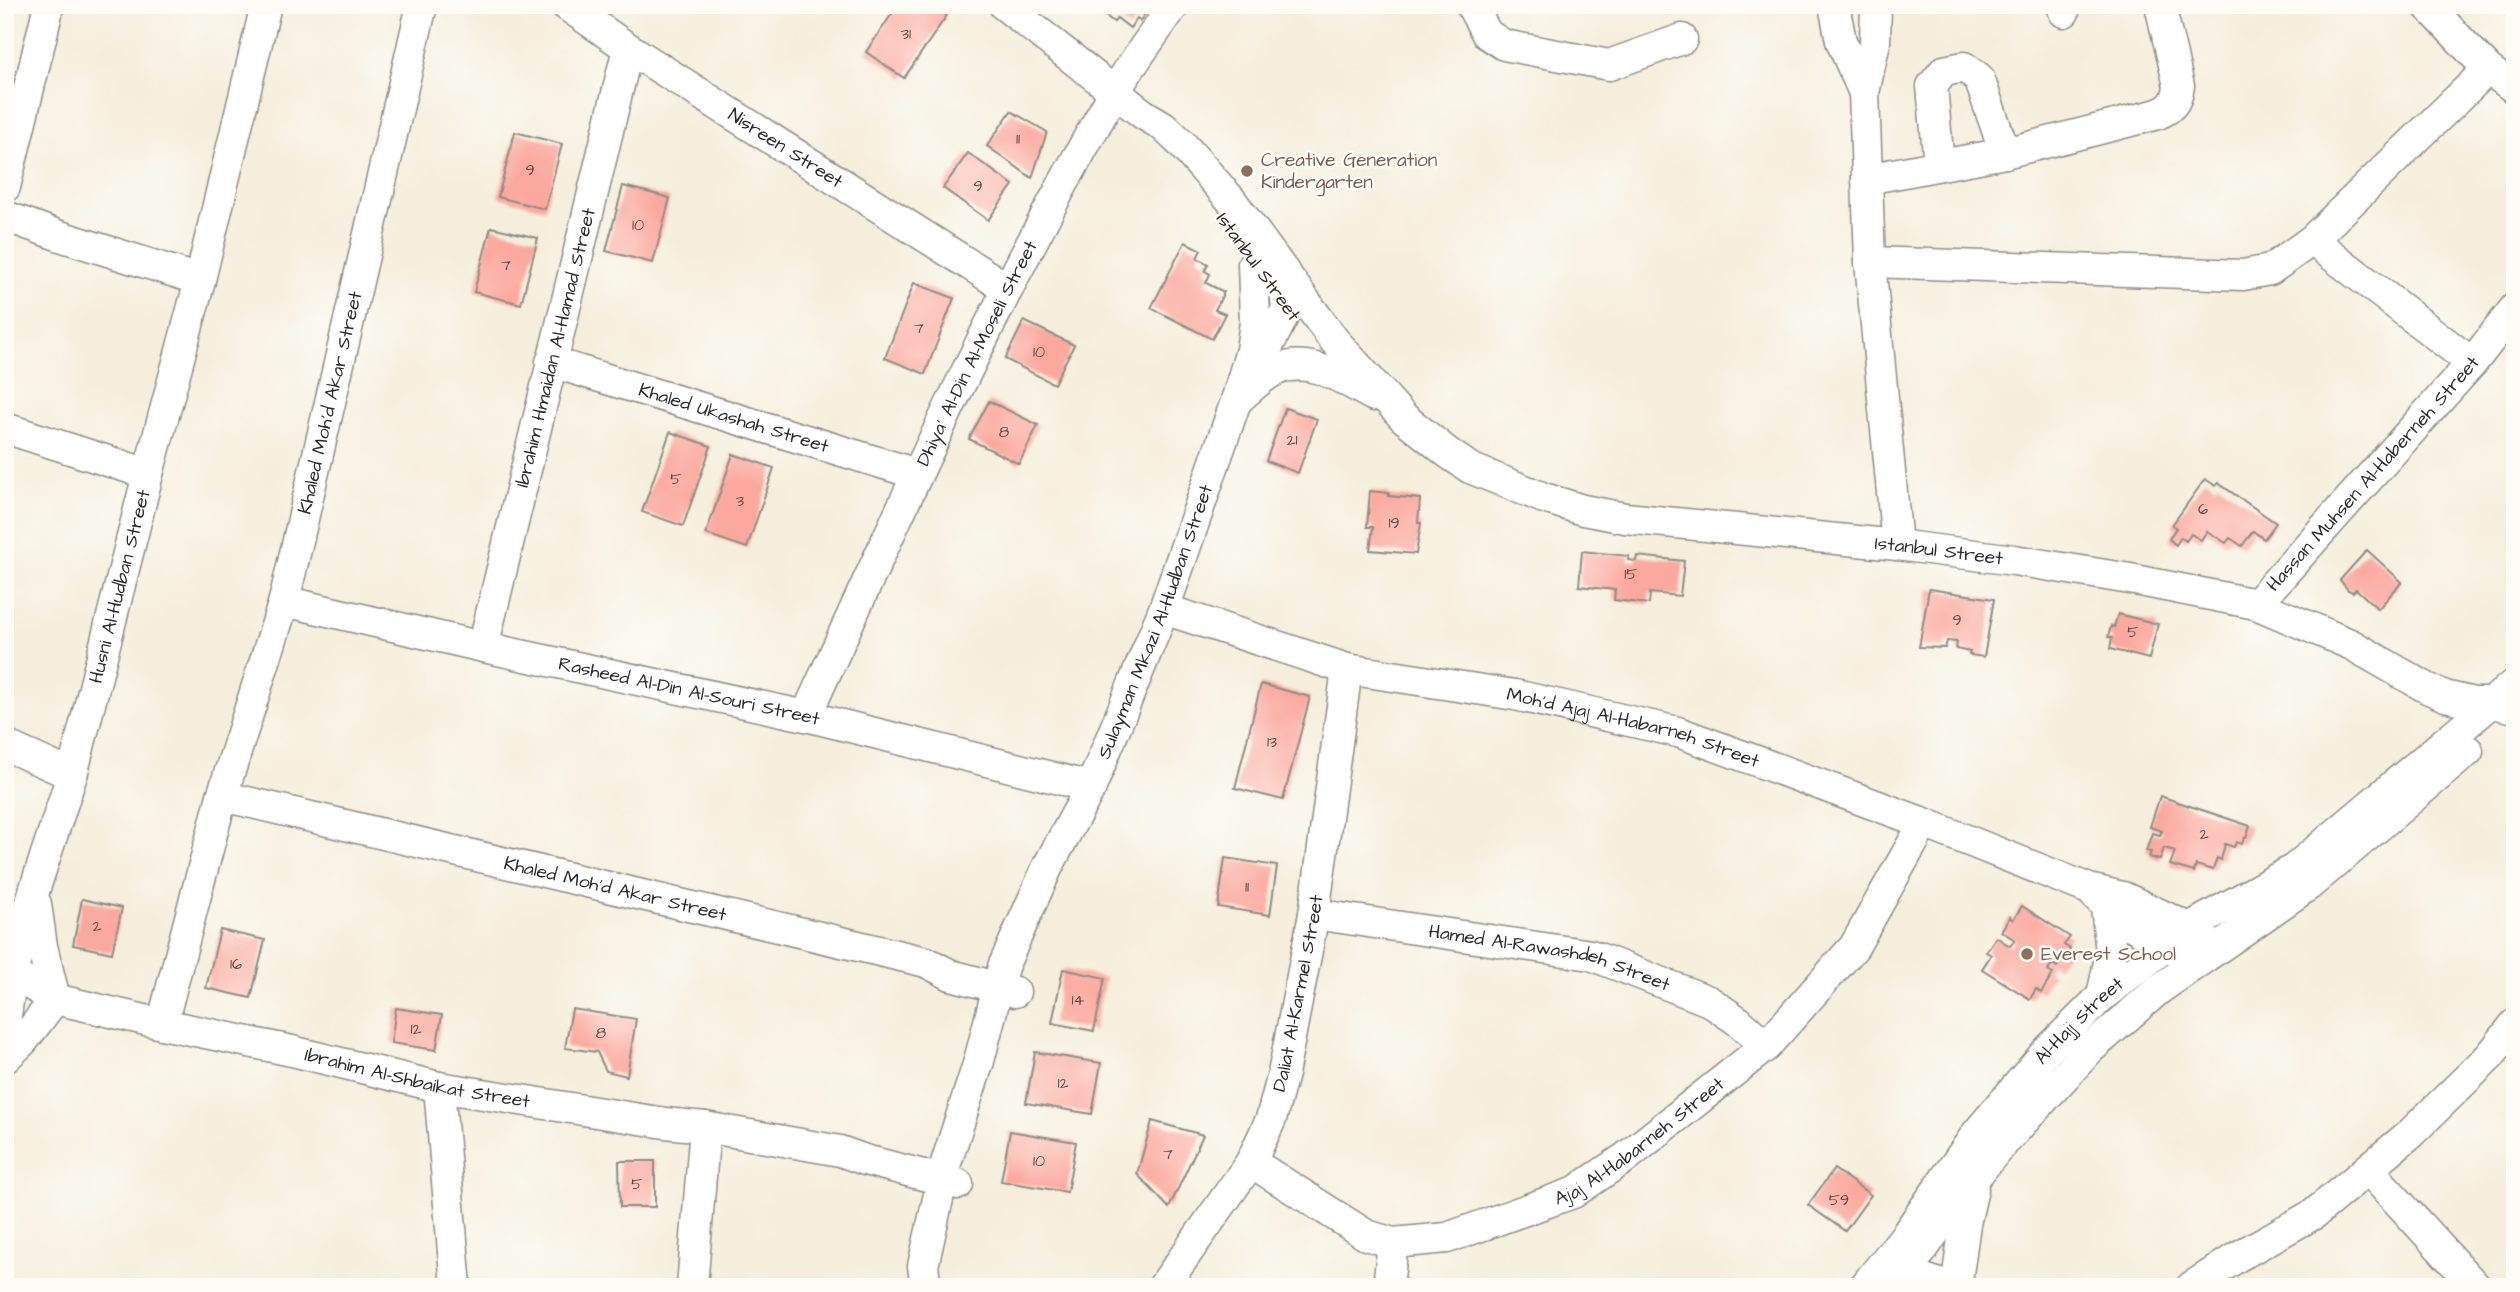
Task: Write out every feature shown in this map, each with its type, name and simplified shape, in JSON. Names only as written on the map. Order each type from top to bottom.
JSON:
[{"type":"street","points":[[5,187],[49,5]]},
{"type":"street","name":"Husni Al-Hudban Street","points":[[5,1023],[9,972],[72,775],[200,280],[266,5]]},
{"type":"street","name":"Khaled Moh’d Akar Street","points":[[162,1024],[222,796],[284,601],[422,5]]},
{"type":"street","name":"Nisreen Street","points":[[566,5],[628,48],[1008,289]]},
{"type":"street","name":"Istanbul Street","points":[[1004,5],[1172,134],[1232,201],[1334,340],[1390,404]]},
{"type":"street","name":"Dhiya’ Al-Din Al-Moseli Street","points":[[806,716],[917,474],[1008,289],[1115,91],[1174,5]]},
{"type":"street","points":[[1471,5],[1487,34],[1504,45],[1609,65],[1682,39]]},
{"type":"street","points":[[1834,5],[1841,41],[1864,93]]},
{"type":"street","points":[[1876,5],[1875,42],[1864,93],[1870,262],[1897,545]]},
{"type":"street","points":[[1867,179],[2004,153],[2170,109],[2178,99],[2179,86],[2160,5]]},
{"type":"street","points":[[2427,5],[2488,69],[2515,89]]},
{"type":"street","name":"Ibrahim Hmaidan Al-Hamad Street","points":[[483,647],[628,48]]},
{"type":"street","points":[[1939,165],[1932,86],[1944,71],[1964,67],[1979,78],[2004,153]]},
{"type":"street","points":[[1870,262],[2243,275],[2270,270],[2312,240],[2488,69]]},
{"type":"street","name":"Istanbul Street","points":[[1143,114],[1154,135],[1217,210],[1287,309],[1333,360],[1470,468],[1544,498],[1583,510],[1625,518],[1897,545],[2014,560],[2256,604],[2352,645],[2436,692],[2473,703],[2510,700]]},
{"type":"street","points":[[5,216],[200,280]]},
{"type":"street","points":[[2312,240],[2472,363]]},
{"type":"street","name":"Sulayman Mkazi Al-Hudban Street","points":[[928,1287],[937,1277],[943,1260],[953,1174],[1009,980],[1058,869],[1064,840],[1091,787],[1164,609],[1236,401],[1251,350],[1255,322],[1253,264]]},
{"type":"street","points":[[1283,272],[1287,309]]},
{"type":"street","name":"Hassan Muhsen Al-Haberneh Street","points":[[2256,604],[2472,363],[2515,308]]},
{"type":"street","name":"Sulayman Mkazi Al-Hudban Street","points":[[1236,401],[1263,358],[1287,309]]},
{"type":"street","name":"Khaled Ukashah Street","points":[[551,362],[917,474]]},
{"type":"street","points":[[1236,401],[1274,370],[1297,364],[1314,365],[1390,404]]},
{"type":"street","points":[[5,428],[148,474]]},
{"type":"street","name":"Rasheed Al-Din Al-Souri Street","points":[[284,601],[483,647],[806,716],[1091,787]]},
{"type":"street","name":"Moh’d Ajaj Al-Habarneh Street","points":[[1164,609],[1347,669],[1515,695],[1678,732],[1924,822],[2098,898],[2123,897],[2206,956]]},
{"type":"street","name":"Daliat Al-Karmel Street","points":[[1163,1287],[1251,1162],[1271,1119],[1283,1074],[1314,914],[1347,669]]},
{"type":"street","name":"Al-Hajj Street","points":[[1892,1283],[1977,1133],[2046,1052],[2102,996],[2178,936],[2294,869],[2510,700]]},
{"type":"street","name":"Al-Hajj Street","points":[[1864,1287],[1959,1197],[2056,1083],[2123,1019],[2206,956],[2309,885],[2510,700]]},
{"type":"street","points":[[5,745],[72,775]]},
{"type":"street","name":"Khaled Moh’d Akar Street","points":[[222,796],[926,962],[962,958],[1009,980]]},
{"type":"street","name":"Ajaj Al-Habarneh Street","points":[[1251,1162],[1366,1235],[1394,1242],[1447,1238],[1573,1193],[1625,1158],[1766,1046],[1854,947],[1924,822]]},
{"type":"street","points":[[5,911],[34,891]]},
{"type":"street","name":"Husni Al-Hudban Street","points":[[34,891],[42,946],[55,999]]},
{"type":"street","points":[[2098,898],[2111,952],[2102,996]]},
{"type":"street","name":"Hamed Al-Rawashdeh Street","points":[[1314,914],[1591,955],[1709,1001],[1738,1021],[1766,1046]]},
{"type":"street","name":"Ibrahim Al-Shbaikat Street","points":[[9,972],[55,999],[292,1051],[439,1087],[705,1127],[840,1151],[865,1160],[953,1174]]},
{"type":"street","points":[[5,1058],[23,1041],[55,999]]},
{"type":"street","points":[[2190,1287],[2314,1214],[2411,1133],[2490,1056],[2515,1024]]},
{"type":"street","points":[[439,1087],[456,1287]]},
{"type":"street","points":[[692,1287],[705,1127]]},
{"type":"street","points":[[2368,1169],[2476,1287]]},
{"type":"street","points":[[1954,1283],[1977,1175]]},
{"type":"street","points":[[1918,1237],[1954,1283]]},
{"type":"street","points":[[1388,1287],[1394,1242]]},
{"type":"street","points":[[1892,1283],[1921,1278],[1954,1283]]},
{"type":"building","points":[[898,5],[933,5],[947,15],[904,78],[866,52]]},
{"type":"building","points":[[1099,5],[1151,5],[1140,21],[1137,18],[1130,28],[1117,18],[1114,22],[1096,9]]},
{"type":"building","points":[[1011,111],[1047,132],[1032,178],[987,146]]},
{"type":"building","points":[[515,132],[562,144],[545,209],[498,197]]},
{"type":"building","points":[[968,153],[1013,185],[988,220],[943,188]]},
{"type":"building","points":[[623,186],[670,198],[653,263],[606,251]]},
{"type":"building","points":[[491,227],[538,238],[521,304],[474,292]]},
{"type":"building","points":[[1185,242],[1201,250],[1197,258],[1208,264],[1205,271],[1210,274],[1206,283],[1224,292],[1215,310],[1225,314],[1212,339],[1151,308]]},
{"type":"building","points":[[914,283],[954,298],[925,374],[885,358]]},
{"type":"building","points":[[1024,321],[1074,345],[1054,384],[1005,359]]},
{"type":"building","points":[[989,401],[1038,425],[1019,464],[969,439]]},
{"type":"building","points":[[1285,408],[1317,419],[1298,473],[1266,461]]},
{"type":"building","points":[[670,432],[711,446],[683,526],[642,512]]},
{"type":"building","points":[[733,454],[774,468],[747,548],[706,534]]},
{"type":"building","points":[[2205,479],[2216,486],[2218,483],[2276,523],[2264,539],[2253,531],[2242,546],[2230,538],[2226,543],[2207,531],[2201,540],[2191,534],[2186,541],[2181,537],[2176,545],[2169,539],[2176,528],[2172,525]]},
{"type":"building","points":[[1370,491],[1420,499],[1418,523],[1421,523],[1416,554],[1370,550],[1373,527],[1367,527]]},
{"type":"building","points":[[2367,550],[2402,582],[2378,609],[2356,589],[2353,592],[2348,590],[2340,580]]},
{"type":"building","points":[[1582,551],[1629,556],[1628,560],[1636,561],[1637,556],[1684,561],[1680,596],[1650,593],[1649,604],[1614,600],[1615,590],[1579,586]]},
{"type":"building","points":[[1929,589],[1994,599],[1984,657],[1969,655],[1970,652],[1956,649],[1957,642],[1947,641],[1945,648],[1919,647]]},
{"type":"building","points":[[2118,614],[2158,624],[2149,659],[2110,649],[2112,638],[2108,637]]},
{"type":"building","points":[[1261,684],[1310,697],[1283,800],[1235,788]]},
{"type":"building","points":[[2160,796],[2250,826],[2246,838],[2242,844],[2236,842],[2234,847],[2225,844],[2221,860],[2217,858],[2213,870],[2196,865],[2194,872],[2170,865],[2175,851],[2164,848],[2160,860],[2149,857],[2151,852],[2146,851],[2152,833],[2160,835],[2162,831],[2150,827]]},
{"type":"building","points":[[1225,858],[1277,866],[1270,915],[1218,907]]},
{"type":"building","points":[[82,899],[122,908],[112,953],[73,945]]},
{"type":"building","name":"Everest School","points":[[2022,906],[2070,937],[2064,945],[2070,949],[2057,967],[2052,964],[2048,971],[2053,974],[2041,993],[2036,989],[2030,999],[1982,969],[1991,955],[1986,952],[1996,937],[2010,946],[2015,940],[2001,931],[2010,917],[2013,920]]},
{"type":"building","points":[[220,930],[265,940],[251,998],[206,988]]},
{"type":"building","points":[[1063,969],[1105,978],[1094,1031],[1052,1023]]},
{"type":"building","points":[[396,1008],[442,1015],[436,1050],[391,1043]]},
{"type":"building","points":[[572,1009],[636,1019],[627,1076],[606,1071],[597,1052],[565,1048]]},
{"type":"building","points":[[1035,1052],[1101,1063],[1092,1114],[1026,1103]]},
{"type":"building","points":[[1152,1121],[1203,1135],[1169,1208],[1137,1174]]},
{"type":"building","points":[[1010,1131],[1076,1142],[1067,1192],[1001,1181]]},
{"type":"building","points":[[619,1161],[655,1161],[655,1207],[620,1207]]},
{"type":"building","points":[[1834,1169],[1871,1195],[1845,1231],[1808,1205]]},
{"type":"place","name":"Creative Generation Kindergarten","points":[[1247,171]]},
{"type":"place","name":"Everest School","points":[[2027,954]]}]
